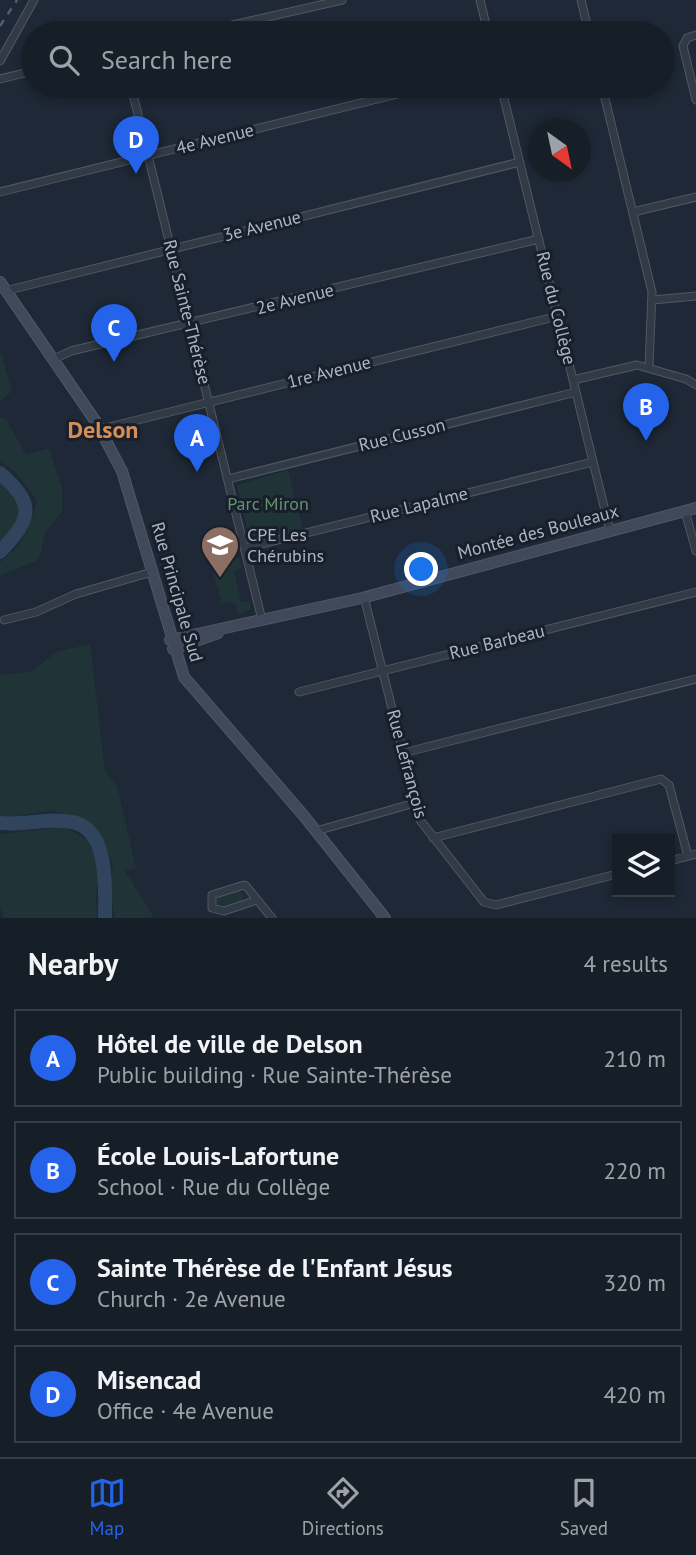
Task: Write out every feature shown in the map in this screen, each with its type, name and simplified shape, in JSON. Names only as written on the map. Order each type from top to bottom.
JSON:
[{"type":"street","points":[[22,21],[34,0]]},
{"type":"street","points":[[250,21],[342,0]]},
{"type":"street","points":[[480,0],[485,21]]},
{"type":"street","points":[[581,0],[586,21]]},
{"type":"street","points":[[0,61],[21,23]]},
{"type":"street","points":[[696,35],[687,38],[683,47],[696,100]]},
{"type":"street","points":[[0,79],[21,75]]},
{"type":"street","name":"Rue Sainte-Thérèse","points":[[134,98],[262,620]]},
{"type":"street","name":"4e Avenue","points":[[0,192],[382,98]]},
{"type":"street","name":"Rue du Collège","points":[[504,98],[610,531]]},
{"type":"street","points":[[605,98],[653,300],[649,367]]},
{"type":"street","name":"3e Avenue","points":[[3,286],[171,248],[520,162]]},
{"type":"street","points":[[633,212],[696,197]]},
{"type":"street","name":"2e Avenue","points":[[52,360],[67,352],[538,239]]},
{"type":"street","name":"Rue Principale Sud","points":[[3,286],[101,429],[125,477],[172,645],[188,684],[316,831],[385,918]]},
{"type":"street","points":[[653,300],[696,296]]},
{"type":"street","name":"1re Avenue","points":[[101,429],[558,316]]},
{"type":"street","points":[[573,380],[633,365],[649,367],[696,385]]},
{"type":"street","points":[[686,379],[696,377]]},
{"type":"street","name":"Rue Cusson","points":[[228,478],[576,392]]},
{"type":"street","name":"Rue Lapalme","points":[[245,548],[593,461]]},
{"type":"street","points":[[691,509],[696,551]]},
{"type":"street","name":"Montée des Bouleaux","points":[[172,645],[262,620],[364,597],[691,509]]},
{"type":"street","points":[[4,620],[34,613],[76,593],[152,572]]},
{"type":"street","name":"Rue Barbeau","points":[[299,692],[696,592]]},
{"type":"street","name":"Rue Lefrançois","points":[[364,597],[420,820],[490,905],[612,875]]},
{"type":"street","points":[[403,753],[696,679]]},
{"type":"street","points":[[433,838],[661,779],[667,782],[671,790],[692,855]]},
{"type":"street","points":[[316,831],[415,803]]},
{"type":"street","points":[[257,900],[221,911],[212,908],[209,901],[216,892],[239,885],[246,886],[272,918]]},
{"type":"green space","points":[[0,351],[12,391],[0,402]]},
{"type":"green space","points":[[0,417],[6,419],[26,455],[49,448],[62,488],[62,512],[45,532],[41,553],[36,561],[0,576],[0,562],[14,550],[24,535],[37,500],[15,472],[0,460]]},
{"type":"green space","name":"Parc Miron","points":[[288,470],[303,529],[250,539],[237,485]]},
{"type":"green space","points":[[0,481],[20,505],[19,516],[0,542]]},
{"type":"green space","points":[[239,557],[242,568],[234,571],[241,602],[249,601],[251,609],[239,615],[236,605],[229,602],[219,604],[221,600],[213,573],[217,572],[216,567],[226,564],[225,560]]},
{"type":"green space","points":[[90,644],[105,770],[117,786],[136,868],[125,871],[154,918],[114,918],[111,879],[113,864],[98,833],[90,824],[53,810],[11,817],[0,815],[0,675],[32,671],[56,652]]},
{"type":"green space","points":[[65,827],[87,840],[100,864],[96,895],[97,918],[3,918],[0,905],[0,834]]},
{"type":"green space","points":[[238,889],[244,895],[242,902],[218,906],[216,897]]},
{"type":"waterway","points":[[0,473],[20,494],[26,512],[18,530],[0,552]]},
{"type":"waterway","points":[[0,823],[63,821],[84,827],[93,836],[103,862],[105,918]]},
{"type":"railway","points":[[0,26],[17,0]]},
{"type":"place","name":"Misencad","points":[[136,174]]},
{"type":"place","name":"Sainte Thérèse de l'Enfant Jésus","points":[[114,362]]},
{"type":"place","name":"École Louis-Lafortune","points":[[646,441]]},
{"type":"place","name":"Hôtel de ville de Delson","points":[[197,472]]},
{"type":"place","name":"CPE Les Chérubins","points":[[220,579]]},
{"type":"district","name":"Delson","points":[[103,430]]}]
